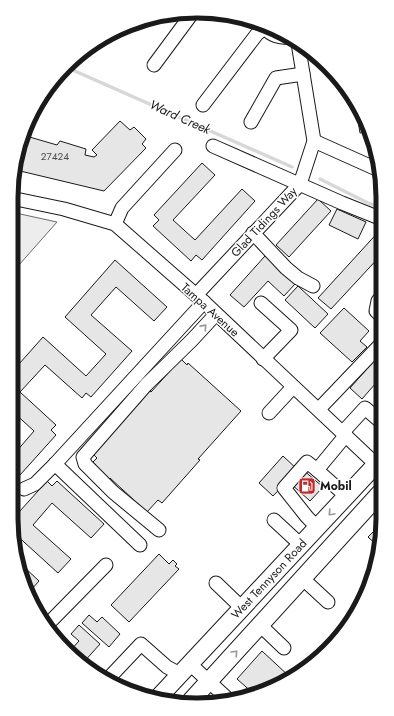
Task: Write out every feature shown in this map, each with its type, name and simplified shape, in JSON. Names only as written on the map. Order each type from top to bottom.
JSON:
[{"type":"main road","name":"West Tennyson Road","points":[[161,695],[346,496],[376,468]]},
{"type":"main road","name":"West Tennyson Road","points":[[194,698],[376,498]]},
{"type":"street","points":[[154,65],[189,18]]},
{"type":"street","points":[[203,105],[261,30]]},
{"type":"street","name":"Glad Tidings Way","points":[[24,489],[35,484],[55,464],[200,299],[253,234],[300,184],[314,141],[299,50]]},
{"type":"street","points":[[251,122],[276,78],[303,74]]},
{"type":"street","points":[[314,141],[373,168]]},
{"type":"street","points":[[213,146],[376,217]]},
{"type":"street","points":[[115,224],[122,208],[175,150]]},
{"type":"street","name":"Tampa Avenue","points":[[18,199],[64,209],[115,224],[200,299],[293,387],[376,461]]},
{"type":"street","points":[[253,234],[286,268],[298,278],[313,286]]},
{"type":"street","points":[[261,303],[291,330],[263,358]]},
{"type":"street","points":[[159,530],[113,492],[90,470],[85,464],[83,457],[146,385],[216,314]]},
{"type":"street","points":[[319,409],[376,349]]},
{"type":"street","points":[[269,413],[293,387]]},
{"type":"street","points":[[317,470],[344,433],[365,408],[376,418]]},
{"type":"street","points":[[317,527],[284,488],[307,462],[346,496]]},
{"type":"street","points":[[55,464],[140,545]]},
{"type":"street","points":[[274,520],[301,545]]},
{"type":"street","points":[[50,621],[106,565]]},
{"type":"street","points":[[302,578],[328,602]]},
{"type":"street","points":[[216,583],[242,608]]},
{"type":"street","points":[[260,625],[284,648]]},
{"type":"street","points":[[111,676],[141,644],[167,667],[185,669],[208,682],[225,696]]},
{"type":"shaded area","points":[[18,214],[57,222],[18,266]]},
{"type":"building","points":[[357,117],[364,132],[360,133]]},
{"type":"building","points":[[120,121],[130,130],[134,127],[146,139],[142,144],[146,148],[104,191],[20,171],[21,162],[28,137],[57,145],[60,141],[86,149],[85,155],[94,157],[97,155],[92,150]]},
{"type":"building","points":[[202,163],[215,175],[173,220],[195,240],[242,189],[255,201],[202,260],[196,255],[191,261],[153,226],[159,220],[154,215]]},
{"type":"building","points":[[318,199],[331,211],[289,257],[276,245]]},
{"type":"building","points":[[337,209],[366,222],[358,239],[329,225]]},
{"type":"building","points":[[376,234],[376,260],[331,309],[318,298]]},
{"type":"building","points":[[265,256],[295,284],[284,296],[268,281],[244,307],[230,295]]},
{"type":"building","points":[[115,260],[167,307],[154,321],[116,287],[91,315],[132,351],[91,397],[86,393],[82,398],[45,365],[20,392],[56,425],[51,430],[56,435],[20,475],[18,473],[18,450],[34,431],[18,416],[18,365],[43,337],[86,376],[106,354],[65,317]]},
{"type":"building","points":[[298,286],[328,314],[315,328],[285,300]]},
{"type":"building","points":[[344,308],[369,331],[360,341],[367,347],[352,362],[320,333]]},
{"type":"building","points":[[181,359],[187,365],[188,363],[241,411],[198,459],[200,460],[162,503],[158,500],[147,512],[110,478],[106,482],[92,469],[96,465],[93,462],[97,458],[93,454],[142,400],[138,397],[146,388],[151,392]]},
{"type":"building","points":[[374,361],[376,363],[376,383],[362,399],[350,388]]},
{"type":"building","points":[[283,456],[298,470],[273,496],[259,483]]},
{"type":"building","points":[[302,469],[323,487],[310,501],[290,483]]},
{"type":"building","points":[[47,481],[52,486],[57,481],[104,524],[91,538],[52,503],[33,525],[71,559],[58,573],[19,538],[18,513]]},
{"type":"building","points":[[376,529],[374,542],[368,537]]},
{"type":"building","points":[[159,554],[169,564],[173,560],[177,564],[175,566],[179,569],[129,622],[111,605]]},
{"type":"building","points":[[25,568],[39,581],[32,589]]},
{"type":"building","points":[[89,615],[97,622],[102,617],[120,634],[109,647],[82,623]]},
{"type":"building","points":[[79,625],[100,644],[86,660],[72,648],[79,641],[71,634]]},
{"type":"building","points":[[262,651],[286,674],[276,680],[250,690],[237,679]]},
{"type":"waterway","name":"Ward Creek","points":[[71,69],[292,167]]},
{"type":"waterway","name":"Ward Creek","points":[[320,179],[370,204],[376,206]]},
{"type":"place","name":"Mobil","points":[[307,486]]}]
